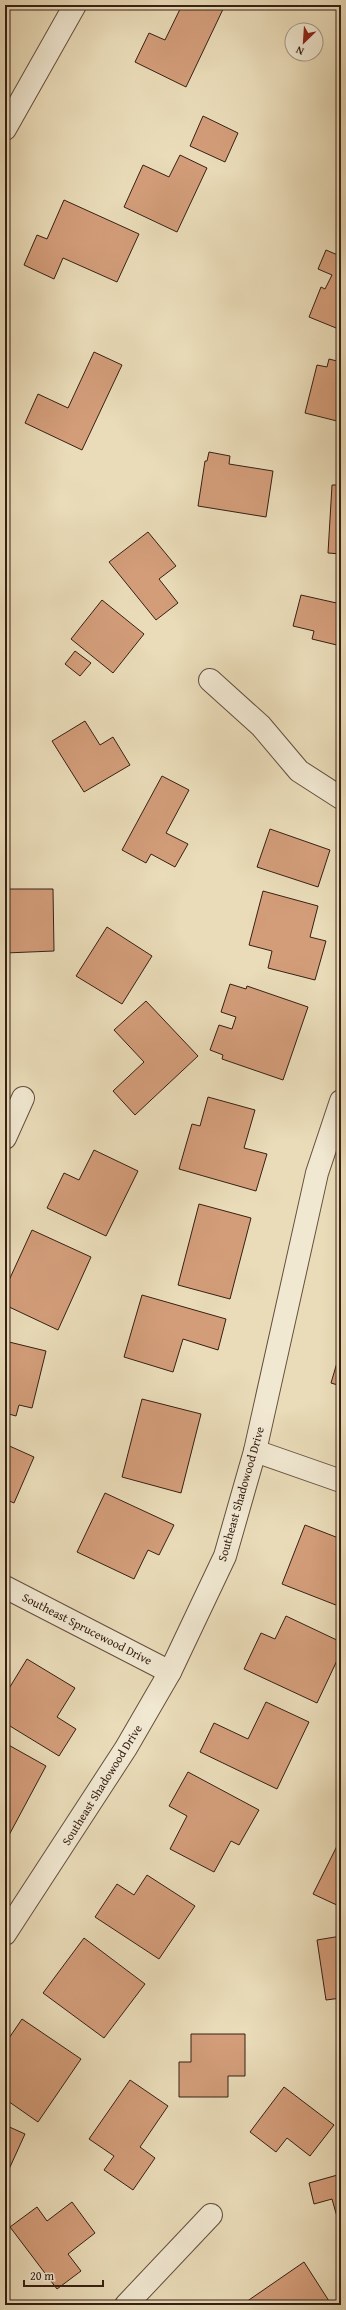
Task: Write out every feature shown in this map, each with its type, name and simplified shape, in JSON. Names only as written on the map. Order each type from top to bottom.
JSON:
[{"type":"street","points":[[5,128],[75,5]]},
{"type":"street","points":[[210,680],[261,726],[299,771],[341,798]]},
{"type":"street","points":[[5,1138],[23,1098]]},
{"type":"street","name":"Southeast Shadowood Drive","points":[[5,1934],[126,1748],[170,1672],[225,1556],[255,1451],[317,1173],[341,1101]]},
{"type":"street","points":[[255,1451],[341,1481]]},
{"type":"street","name":"Southeast Sprucewood Drive","points":[[5,1587],[170,1672]]},
{"type":"street","points":[[126,2305],[210,2215]]},
{"type":"building","points":[[182,5],[225,5],[186,87],[135,62],[149,33],[165,40]]},
{"type":"building","points":[[203,116],[238,133],[225,162],[190,146]]},
{"type":"building","points":[[180,155],[207,168],[177,232],[124,207],[143,165],[169,177]]},
{"type":"building","points":[[64,200],[139,234],[117,282],[63,258],[54,279],[24,265],[37,235],[47,239]]},
{"type":"building","points":[[326,250],[340,256],[341,254],[341,330],[309,317],[321,287],[325,289],[332,275],[318,269]]},
{"type":"building","points":[[94,352],[122,365],[82,450],[25,423],[38,394],[68,408]]},
{"type":"building","points":[[329,359],[341,362],[341,422],[305,413],[317,365],[327,367]]},
{"type":"building","points":[[209,452],[230,456],[229,464],[273,471],[266,517],[198,506],[205,461],[207,461]]},
{"type":"building","points":[[332,485],[341,485],[341,554],[328,553]]},
{"type":"building","points":[[148,532],[176,566],[159,579],[178,603],[156,620],[109,562]]},
{"type":"building","points":[[301,595],[341,604],[341,646],[312,639],[314,631],[293,626]]},
{"type":"building","points":[[102,600],[144,634],[113,673],[71,639]]},
{"type":"building","points":[[75,651],[91,663],[80,676],[65,664]]},
{"type":"building","points":[[85,721],[100,745],[113,737],[130,765],[84,792],[52,741]]},
{"type":"building","points":[[162,776],[189,790],[166,833],[188,844],[175,867],[151,854],[146,863],[122,850]]},
{"type":"building","points":[[270,829],[330,850],[318,887],[257,867]]},
{"type":"building","points":[[5,889],[53,889],[54,951],[5,953]]},
{"type":"building","points":[[263,891],[318,906],[310,937],[326,941],[315,980],[268,968],[272,951],[249,945]]},
{"type":"building","points":[[107,927],[152,956],[122,1004],[76,976]]},
{"type":"building","points":[[230,984],[246,989],[247,986],[308,1007],[283,1080],[222,1059],[223,1055],[210,1050],[219,1025],[232,1029],[236,1017],[221,1012]]},
{"type":"building","points":[[146,1001],[198,1056],[135,1115],[113,1091],[144,1062],[114,1030]]},
{"type":"building","points":[[208,1097],[255,1110],[244,1148],[267,1154],[256,1191],[179,1169],[192,1124],[200,1126]]},
{"type":"building","points":[[94,1150],[138,1171],[106,1236],[47,1208],[64,1173],[79,1180]]},
{"type":"building","points":[[199,1204],[251,1218],[230,1299],[178,1285]]},
{"type":"building","points":[[32,1230],[91,1257],[58,1330],[5,1305],[5,1289]]},
{"type":"building","points":[[142,1295],[226,1319],[218,1350],[183,1339],[173,1372],[124,1357]]},
{"type":"building","points":[[5,1341],[46,1351],[32,1408],[19,1405],[16,1416],[5,1413]]},
{"type":"building","points":[[341,1349],[341,1386],[331,1383]]},
{"type":"building","points":[[142,1399],[201,1414],[181,1493],[122,1477]]},
{"type":"building","points":[[5,1444],[34,1457],[14,1503],[5,1499]]},
{"type":"building","points":[[105,1493],[174,1525],[159,1555],[148,1550],[134,1579],[77,1552]]},
{"type":"building","points":[[305,1525],[341,1539],[341,1607],[282,1584]]},
{"type":"building","points":[[286,1616],[341,1642],[341,1652],[317,1703],[244,1669],[261,1633],[275,1639]]},
{"type":"building","points":[[27,1659],[75,1688],[57,1717],[76,1729],[59,1756],[5,1723],[5,1695]]},
{"type":"building","points":[[266,1702],[309,1722],[277,1789],[200,1752],[214,1723],[248,1739]]},
{"type":"building","points":[[5,1743],[46,1766],[8,1837],[5,1835]]},
{"type":"building","points":[[188,1772],[259,1810],[239,1845],[231,1841],[214,1872],[170,1849],[187,1816],[169,1806]]},
{"type":"building","points":[[339,1842],[341,1843],[341,1907],[313,1894]]},
{"type":"building","points":[[147,1875],[195,1906],[159,1959],[95,1917],[117,1884],[134,1895]]},
{"type":"building","points":[[341,1936],[341,1998],[326,2000],[317,1940]]},
{"type":"building","points":[[84,1938],[145,1984],[104,2038],[43,1993]]},
{"type":"building","points":[[22,2019],[81,2059],[38,2122],[5,2099],[5,2044]]},
{"type":"building","points":[[191,2034],[245,2034],[245,2076],[228,2076],[228,2097],[179,2097],[179,2062],[191,2062]]},
{"type":"building","points":[[130,2080],[168,2106],[140,2147],[155,2158],[133,2190],[104,2170],[114,2156],[89,2139]]},
{"type":"building","points":[[284,2087],[334,2125],[310,2156],[287,2138],[276,2152],[250,2132]]},
{"type":"building","points":[[5,2125],[25,2134],[5,2178]]},
{"type":"building","points":[[341,2174],[341,2231],[332,2199],[314,2204],[309,2183]]},
{"type":"building","points":[[72,2202],[95,2233],[68,2254],[81,2271],[57,2289],[10,2227],[37,2207],[47,2221]]},
{"type":"building","points":[[304,2262],[329,2301],[323,2305],[248,2305],[246,2302]]}]
